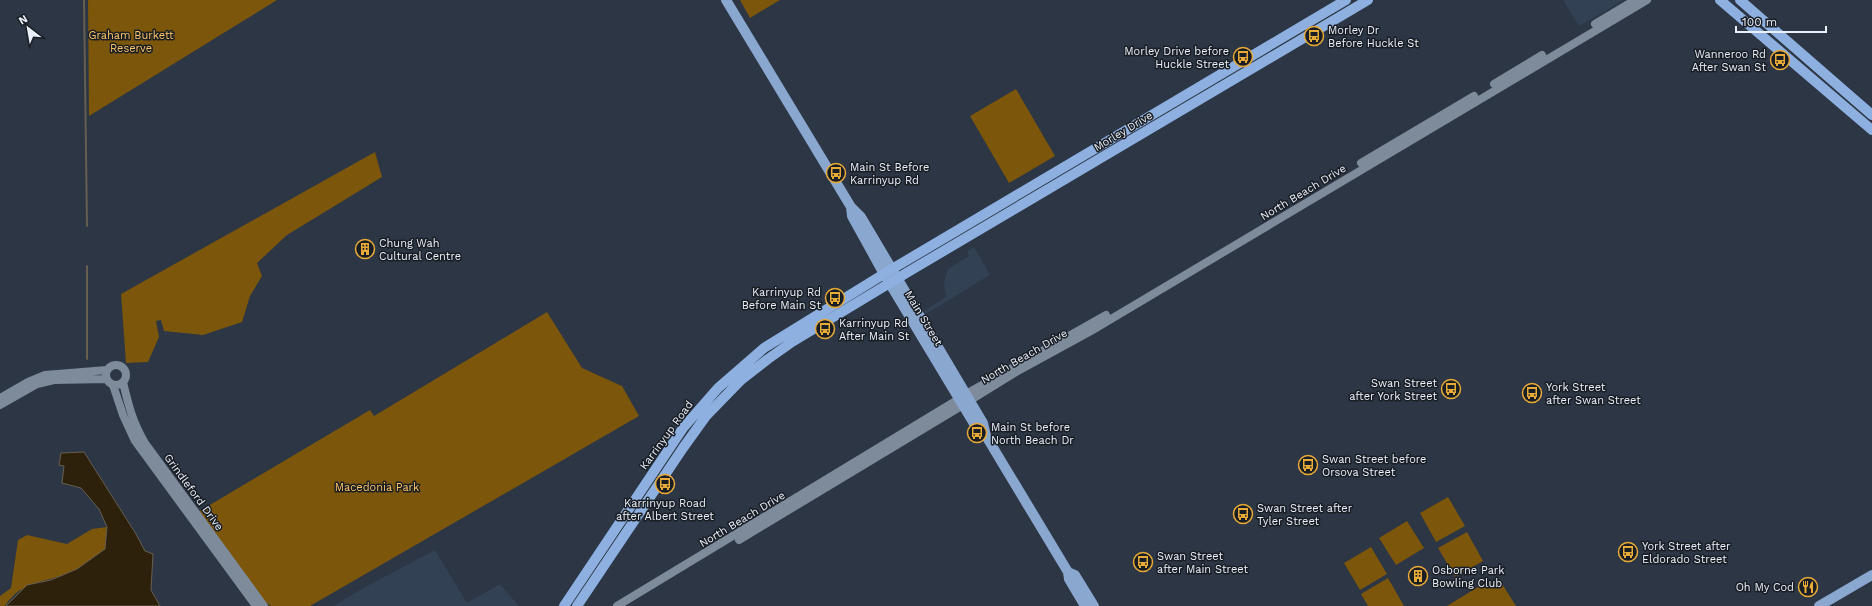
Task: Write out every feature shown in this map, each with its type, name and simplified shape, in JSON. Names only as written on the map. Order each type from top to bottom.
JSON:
[{"type":"highway","name":"Morley Drive","points":[[888,272],[1346,0]]},
{"type":"highway","name":"Morley Drive","points":[[894,281],[1368,0]]},
{"type":"highway","points":[[1720,0],[1872,130]]},
{"type":"highway","points":[[1740,0],[1872,116]]},
{"type":"highway","name":"Karrinyup Road","points":[[564,606],[683,428],[718,388],[738,369],[782,336],[888,272]]},
{"type":"highway","name":"Karrinyup Road","points":[[577,606],[690,438],[706,416],[729,392],[741,380],[780,350],[894,281]]},
{"type":"main road","name":"Main Street","points":[[726,0],[851,208],[852,216],[894,281],[964,400],[982,423],[986,436],[1068,572],[1069,579],[1085,606]]},
{"type":"main road","name":"Main Street","points":[[1068,572],[1075,575],[1094,606]]},
{"type":"main road","points":[[1819,606],[1872,575]]},
{"type":"street","name":"North Beach Drive","points":[[627,606],[964,400],[1013,366],[1063,341],[1635,0]]},
{"type":"street","name":"North Beach Drive","points":[[617,606],[964,400],[1091,331],[1647,0]]},
{"type":"street","name":"Grindleford Drive","points":[[107,370],[115,365],[123,368],[126,374],[122,382],[127,405],[137,429],[145,443],[264,606]]},
{"type":"street","points":[[0,398],[28,382],[45,375],[107,370],[106,379]]},
{"type":"street","points":[[0,405],[37,384],[54,380],[106,379],[114,385],[122,382]]},
{"type":"street","name":"Grindleford Drive","points":[[114,385],[123,415],[136,441],[256,606]]},
{"type":"shaded area","points":[[1563,0],[1624,0],[1579,26]]},
{"type":"shaded area","points":[[974,247],[990,275],[926,314],[924,311],[946,297],[944,282],[948,269],[969,256],[967,252]]},
{"type":"shaded area","points":[[84,452],[136,534],[145,551],[153,554],[151,590],[160,606],[6,606],[27,585],[51,580],[77,569],[105,549],[107,527],[99,509],[81,488],[62,483],[64,466],[59,465],[61,453]]},
{"type":"shaded area","points":[[435,550],[467,603],[500,584],[519,606],[333,606],[367,586]]},
{"type":"green space","name":"Graham Burkett Reserve","points":[[88,0],[277,0],[89,116]]},
{"type":"green space","points":[[740,0],[780,0],[750,18]]},
{"type":"green space","points":[[1016,89],[1055,156],[1009,183],[970,116]]},
{"type":"green space","points":[[375,152],[382,177],[287,235],[257,263],[262,276],[250,296],[242,322],[203,335],[164,331],[161,320],[156,321],[159,337],[148,362],[126,363],[121,294]]},
{"type":"green space","name":"Macedonia Park","points":[[547,312],[582,368],[622,386],[639,416],[310,606],[271,606],[265,602],[198,512],[370,410],[374,416]]},
{"type":"green space","points":[[1448,497],[1465,526],[1436,542],[1420,513]]},
{"type":"green space","points":[[1407,521],[1424,548],[1396,565],[1379,538]]},
{"type":"green space","points":[[107,527],[105,549],[91,560],[67,574],[38,582],[20,590],[5,606],[0,606],[0,596],[11,588],[18,540],[27,535],[67,544],[92,529]]},
{"type":"green space","points":[[1467,532],[1483,561],[1455,577],[1438,548]]},
{"type":"green space","points":[[1371,547],[1387,574],[1360,590],[1344,563]]},
{"type":"green space","points":[[1388,578],[1404,606],[1368,606],[1361,594]]},
{"type":"green space","points":[[1499,579],[1516,606],[1447,606],[1486,582]]},
{"type":"waterway","points":[[84,0],[87,226]]},
{"type":"waterway","points":[[87,266],[87,359]]},
{"type":"place","name":"Morley Dr Before Huckle St","points":[[1314,36]]},
{"type":"place","name":"Morley Drive before Huckle Street","points":[[1243,57]]},
{"type":"place","name":"Wanneroo Rd After Swan St","points":[[1780,60]]},
{"type":"place","name":"Main St Before Karrinyup Rd","points":[[836,173]]},
{"type":"place","name":"Chung Wah Cultural Centre","points":[[365,249]]},
{"type":"place","name":"Karrinyup Rd Before Main St","points":[[835,298]]},
{"type":"place","name":"Karrinyup Rd After Main St","points":[[825,329]]},
{"type":"place","name":"Swan Street after York Street","points":[[1451,389]]},
{"type":"place","name":"York Street after Swan Street","points":[[1532,393]]},
{"type":"place","name":"Main St before North Beach Dr","points":[[977,433]]},
{"type":"place","name":"Swan Street before Orsova Street","points":[[1308,465]]},
{"type":"place","name":"Karrinyup Road after Albert Street","points":[[665,484]]},
{"type":"place","name":"Swan Street after Tyler Street","points":[[1243,514]]},
{"type":"place","name":"York Street after Eldorado Street","points":[[1628,552]]},
{"type":"place","name":"Swan Street after Main Street","points":[[1143,562]]},
{"type":"place","name":"Osborne Park Bowling Club","points":[[1418,576]]},
{"type":"place","name":"Oh My Cod","points":[[1808,587]]}]
